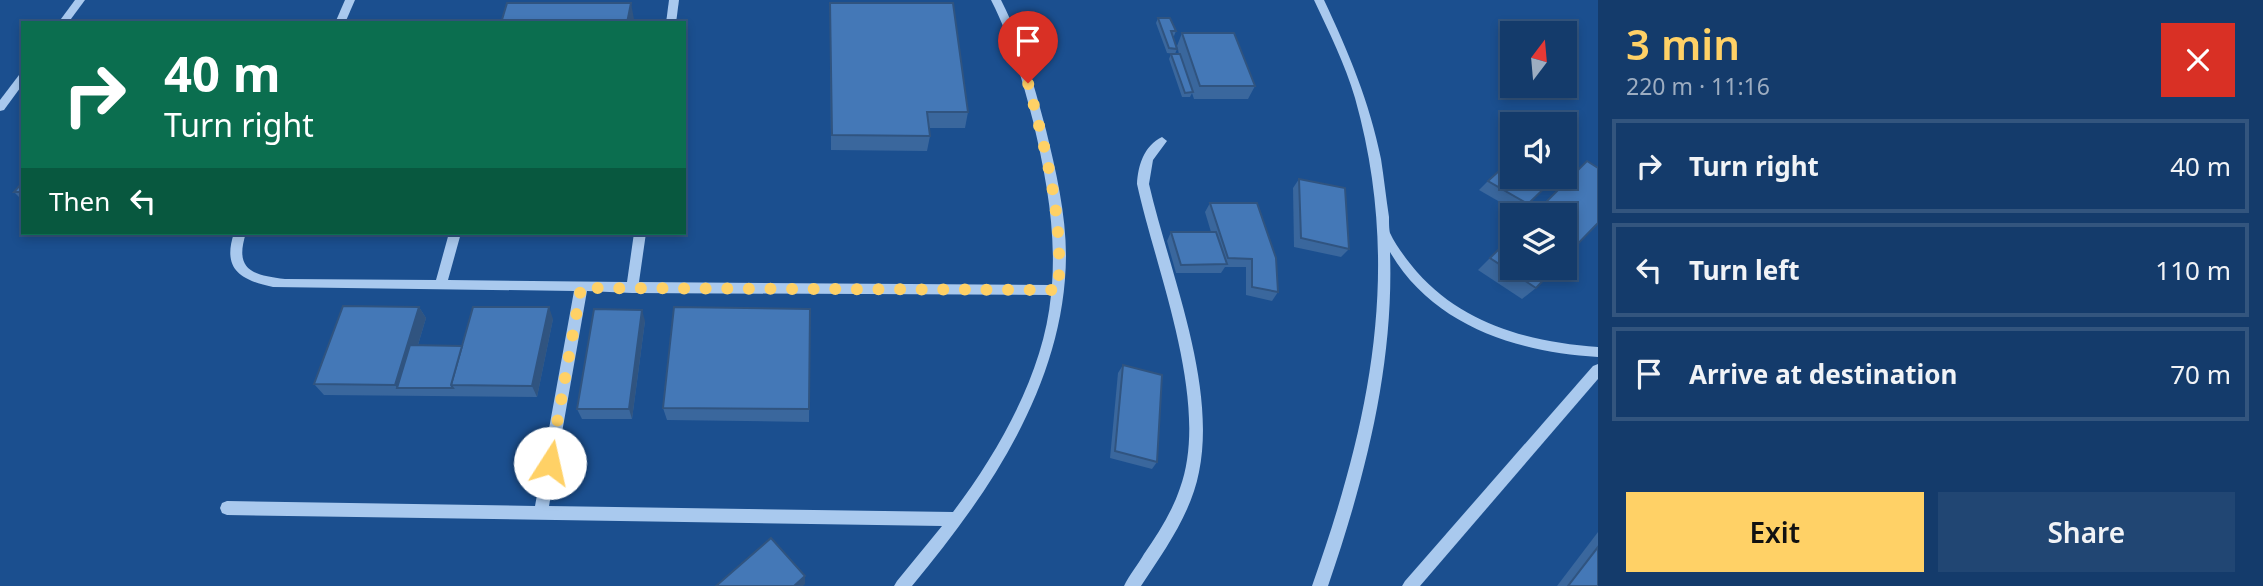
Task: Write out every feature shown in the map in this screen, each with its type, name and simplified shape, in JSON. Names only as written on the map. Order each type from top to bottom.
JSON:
[{"type":"street","points":[[64,21],[80,0]]},
{"type":"street","points":[[341,21],[350,0]]},
{"type":"street","points":[[671,21],[674,0]]},
{"type":"street","points":[[902,586],[956,519],[1001,450],[1032,388],[1049,342],[1058,290],[1059,243],[1045,145],[1020,52],[996,0]]},
{"type":"street","points":[[1319,0],[1353,77],[1367,121],[1384,229],[1383,324],[1371,415],[1344,517],[1321,586]]},
{"type":"street","points":[[0,107],[21,80]]},
{"type":"street","points":[[1132,586],[1179,510],[1193,470],[1196,451],[1196,414],[1191,375],[1143,184],[1143,173],[1149,154],[1162,141]]},
{"type":"street","points":[[1384,229],[1396,253],[1421,283],[1462,317],[1519,341],[1562,350],[1598,352]]},
{"type":"street","points":[[239,235],[233,253],[235,262],[242,270],[260,280],[285,284],[1058,290]]},
{"type":"street","points":[[440,286],[454,235]]},
{"type":"street","points":[[632,288],[640,235]]},
{"type":"street","points":[[541,513],[581,288]]},
{"type":"street","points":[[1410,586],[1598,370]]},
{"type":"street","points":[[227,508],[956,519]]},
{"type":"building","points":[[507,3],[631,3],[627,21],[502,21]]},
{"type":"building","points":[[830,3],[953,3],[968,112],[927,112],[930,136],[832,135]]},
{"type":"building","points":[[1158,18],[1170,18],[1176,31],[1171,31],[1177,49],[1169,48]]},
{"type":"building","points":[[1182,33],[1234,33],[1255,86],[1200,86]]},
{"type":"building","points":[[1171,54],[1180,54],[1193,92],[1185,93]]},
{"type":"building","points":[[1587,161],[1598,168],[1598,223],[1577,245],[1577,203],[1545,203],[1559,189],[1577,189],[1577,171]]},
{"type":"building","points":[[1500,170],[1500,188],[1488,181]]},
{"type":"building","points":[[1299,179],[1345,188],[1349,249],[1301,238]]},
{"type":"building","points":[[1502,189],[1544,189],[1526,203]]},
{"type":"building","points":[[1210,203],[1257,203],[1276,258],[1278,292],[1252,287],[1252,259],[1228,258]]},
{"type":"building","points":[[1171,232],[1216,232],[1227,264],[1181,265]]},
{"type":"building","points":[[1500,248],[1500,265],[1490,258]]},
{"type":"building","points":[[1524,280],[1544,280],[1536,288]]},
{"type":"building","points":[[343,306],[419,307],[395,385],[314,384]]},
{"type":"building","points":[[473,307],[549,307],[532,386],[451,385]]},
{"type":"building","points":[[674,307],[810,309],[809,409],[663,408]]},
{"type":"building","points":[[594,309],[642,310],[629,409],[577,409]]},
{"type":"building","points":[[410,345],[462,346],[451,385],[453,388],[397,388]]},
{"type":"building","points":[[1123,365],[1162,375],[1157,462],[1115,451]]},
{"type":"building","points":[[771,538],[805,576],[794,586],[716,586]]},
{"type":"building","points":[[1598,547],[1598,586],[1568,586]]},
{"type":"route","points":[[550,463],[581,288],[1058,290],[1058,228],[1045,145],[1028,83]]}]
